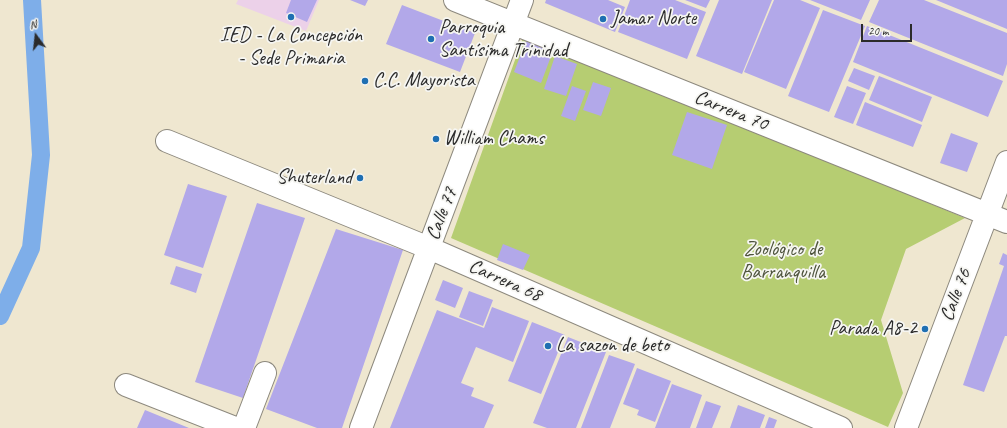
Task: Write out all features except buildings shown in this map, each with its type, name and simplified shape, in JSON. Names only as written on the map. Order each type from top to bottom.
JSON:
[{"type":"street","name":"Carrera 70","points":[[455,0],[997,218]]},
{"type":"street","name":"Calle 77","points":[[361,428],[522,0]]},
{"type":"street","name":"Carrera 68","points":[[167,141],[429,248],[841,428]]},
{"type":"street","name":"Calle 76","points":[[906,428],[997,218],[1007,162]]},
{"type":"street","points":[[244,428],[265,373]]},
{"type":"street","points":[[126,385],[235,428]]},
{"type":"shaded area","name":"IED - La Concepción - Sede Primaria","points":[[238,0],[319,0],[306,31],[236,4]]},
{"type":"green space","name":"Zoológico de Barranquilla","points":[[524,35],[965,218],[906,249],[881,320],[903,393],[888,427],[451,238]]},
{"type":"waterway","points":[[0,316],[31,248],[41,155],[32,0]]},
{"type":"place","name":"IED - La Concepción - Sede Primaria","points":[[291,17]]},
{"type":"place","name":"Jamar Norte","points":[[603,19]]},
{"type":"place","name":"Parroquia Santísima Trinidad","points":[[431,39]]},
{"type":"place","name":"C.C. Mayorista","points":[[365,81]]},
{"type":"place","name":"William Chams","points":[[436,139]]},
{"type":"place","name":"Shuterland","points":[[360,178]]},
{"type":"place","name":"Parada A8-2","points":[[925,329]]},
{"type":"place","name":"La sazon de beto","points":[[548,346]]}]
